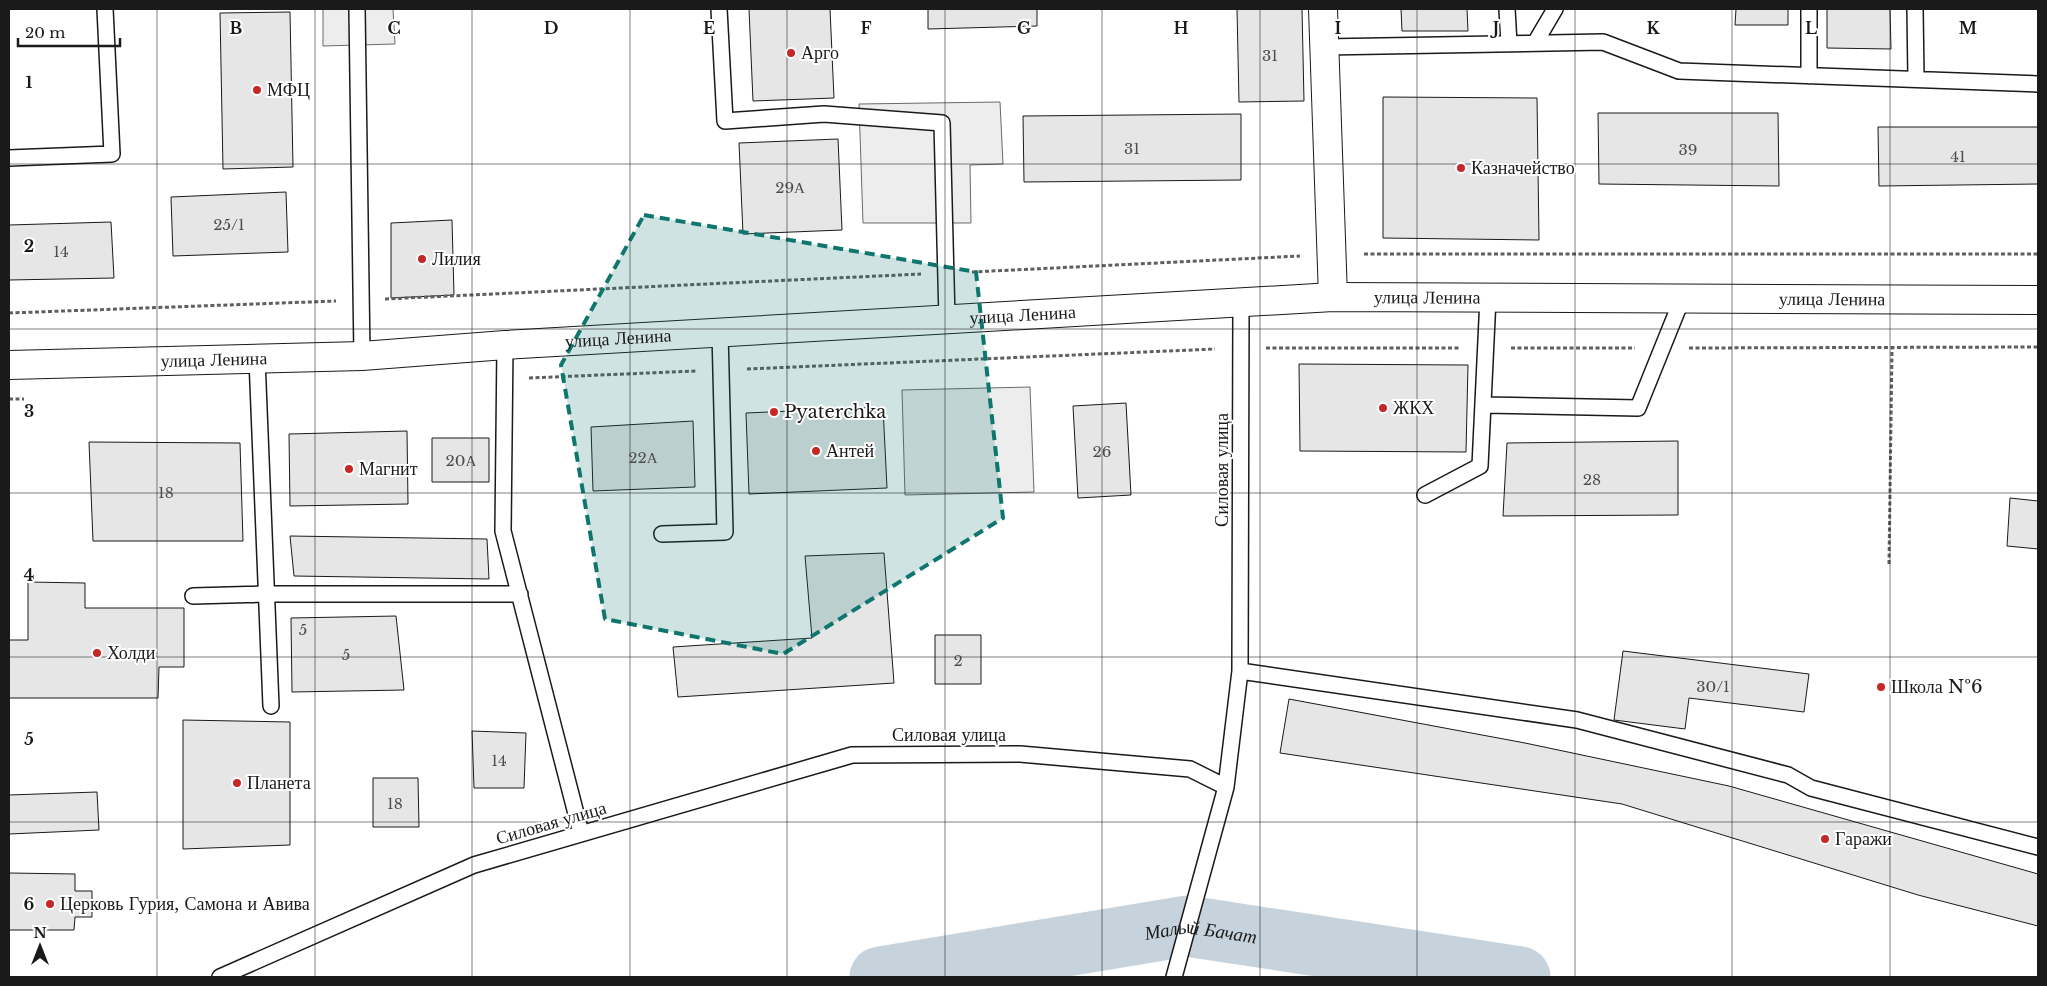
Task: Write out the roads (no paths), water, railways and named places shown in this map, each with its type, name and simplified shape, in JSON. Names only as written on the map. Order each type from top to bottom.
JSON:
[{"type":"street","points":[[1323,9],[1332,297]]},
{"type":"street","name":"улица Ленина","points":[[9,365],[362,356],[506,345],[1332,297],[2038,300]]},
{"type":"lane","points":[[9,158],[112,154],[105,9]]},
{"type":"lane","points":[[357,9],[362,356]]},
{"type":"lane","points":[[718,9],[725,121],[824,114],[942,124],[947,319]]},
{"type":"lane","points":[[1507,9],[1509,44]]},
{"type":"lane","points":[[1535,43],[1555,9]]},
{"type":"lane","points":[[1808,76],[1809,9]]},
{"type":"lane","points":[[1915,9],[1916,79]]},
{"type":"lane","points":[[1324,47],[1603,42],[1679,71],[2038,84]]},
{"type":"lane","points":[[1425,495],[1480,466],[1488,298]]},
{"type":"lane","points":[[1484,405],[1638,408],[1682,299]]},
{"type":"lane","name":"Силовая улица","points":[[220,977],[474,865],[852,755],[1029,754],[1190,769],[1226,787],[1240,671],[1241,301]]},
{"type":"lane","points":[[662,534],[725,532],[720,332]]},
{"type":"lane","points":[[506,345],[503,531],[581,833]]},
{"type":"lane","points":[[257,359],[271,706]]},
{"type":"lane","points":[[193,596],[266,594],[520,594]]},
{"type":"lane","points":[[1240,671],[1577,720],[1788,775],[1811,788],[2038,847]]},
{"type":"lane","points":[[1174,977],[1226,787]]},
{"type":"waterway","name":"Малый Бачат","points":[[880,977],[1187,926],[1520,977]]},
{"type":"place","name":"Арго","points":[[791,53]]},
{"type":"place","name":"МФЦ","points":[[257,90]]},
{"type":"place","name":"Казначейство","points":[[1461,168]]},
{"type":"place","name":"Лилия","points":[[422,259]]},
{"type":"place","name":"ЖКХ","points":[[1383,408]]},
{"type":"place","name":"Pyaterchka","points":[[774,412]]},
{"type":"place","name":"Антей","points":[[816,451]]},
{"type":"place","name":"Магнит","points":[[349,469]]},
{"type":"place","name":"Холди","points":[[97,653]]},
{"type":"place","name":"Школа №6","points":[[1881,687]]},
{"type":"place","name":"Планета","points":[[237,783]]},
{"type":"place","name":"Гаражи","points":[[1825,839]]},
{"type":"place","name":"Церковь Гурия, Самона и Авива","points":[[50,904]]}]
